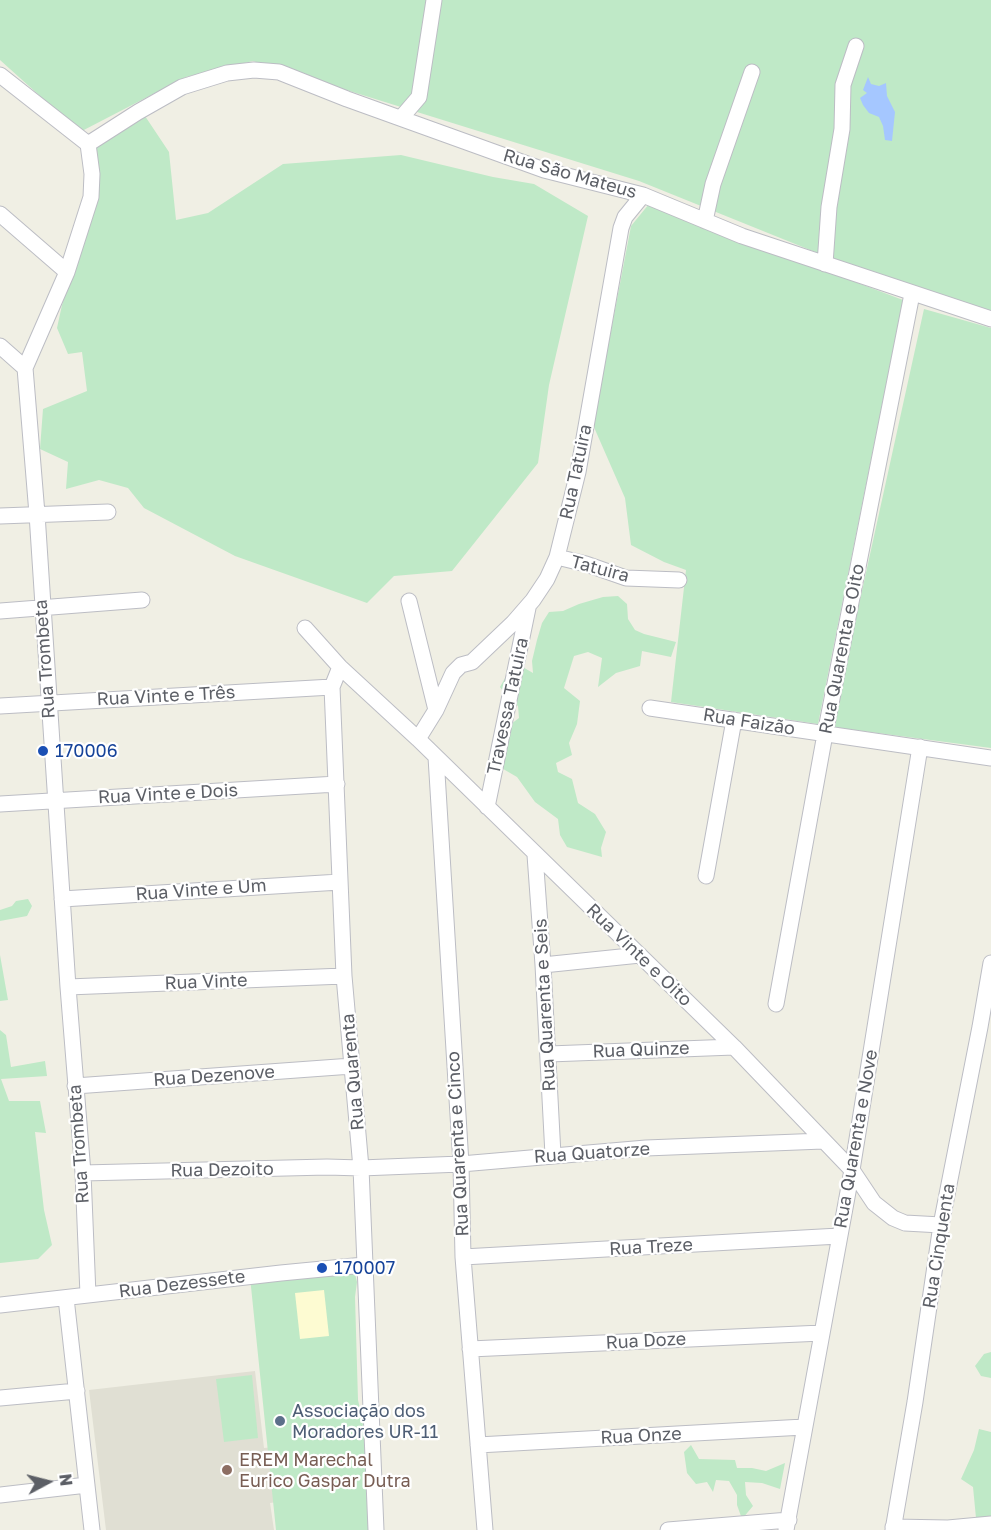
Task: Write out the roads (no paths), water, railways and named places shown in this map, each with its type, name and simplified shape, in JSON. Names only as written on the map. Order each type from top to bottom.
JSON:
[{"type":"street","points":[[401,118],[419,97],[434,0]]},
{"type":"street","points":[[825,264],[830,207],[842,129],[843,85],[856,46]]},
{"type":"street","name":"Rua São Mateus","points":[[88,144],[182,87],[227,73],[254,70],[279,72],[544,170],[643,195],[705,221],[825,264],[991,319]]},
{"type":"street","points":[[705,221],[713,184],[752,72]]},
{"type":"street","points":[[0,75],[88,144]]},
{"type":"street","name":"Rua Trombeta","points":[[88,144],[92,187],[67,272],[25,368],[83,1173],[88,1295]]},
{"type":"street","name":"Rua Tatuira","points":[[418,739],[436,710],[457,668],[472,662],[529,605],[547,579],[557,557],[578,472],[621,228],[625,217],[643,195]]},
{"type":"street","points":[[0,214],[67,272]]},
{"type":"street","name":"Rua Quarenta e Oito","points":[[776,1004],[825,734],[912,294]]},
{"type":"street","points":[[0,346],[25,368]]},
{"type":"street","points":[[0,516],[108,512]]},
{"type":"street","name":"Tatuira","points":[[557,557],[626,578],[679,580]]},
{"type":"street","points":[[0,612],[142,600]]},
{"type":"street","points":[[409,601],[436,710]]},
{"type":"street","name":"Travessa Tatuira","points":[[487,807],[529,605]]},
{"type":"street","points":[[305,628],[340,668]]},
{"type":"street","name":"Rua Vinte e Oito","points":[[340,668],[418,739],[734,1047],[852,1170],[874,1203],[893,1218],[905,1223],[941,1225]]},
{"type":"street","name":"Rua Quarenta","points":[[340,668],[332,687],[340,882],[344,976],[361,1168],[376,1530]]},
{"type":"street","name":"Rua Vinte e Três","points":[[0,706],[332,687]]},
{"type":"street","name":"Rua Faizão","points":[[650,708],[991,758]]},
{"type":"street","points":[[706,876],[734,720]]},
{"type":"street","name":"Rua Quarenta e Nove","points":[[788,1525],[852,1170],[920,747]]},
{"type":"street","name":"Rua Quarenta e Cinco","points":[[436,757],[461,1164],[463,1257],[485,1530]]},
{"type":"street","name":"Rua Vinte e Dois","points":[[0,804],[337,783]]},
{"type":"street","name":"Rua Quarenta e Seis","points":[[535,855],[549,1054],[553,1155]]},
{"type":"street","name":"Rua Vinte e Um","points":[[62,899],[340,882]]},
{"type":"street","points":[[543,965],[640,955]]},
{"type":"street","name":"Rua Cinquenta","points":[[893,1528],[915,1402],[941,1225],[986,1027],[991,963]]},
{"type":"street","name":"Rua Vinte","points":[[68,987],[344,976]]},
{"type":"street","name":"Rua Quinze","points":[[549,1054],[734,1047]]},
{"type":"street","name":"Rua Dezenove","points":[[75,1086],[352,1066]]},
{"type":"street","name":"Rua Quatorze","points":[[361,1168],[461,1164],[646,1148],[823,1142]]},
{"type":"street","name":"Rua Dezoito","points":[[83,1173],[361,1168]]},
{"type":"street","name":"Rua Treze","points":[[463,1257],[839,1236]]},
{"type":"street","name":"Rua Dezessete","points":[[0,1305],[364,1265]]},
{"type":"street","points":[[66,1298],[92,1530]]},
{"type":"street","name":"Rua Doze","points":[[470,1349],[822,1333]]},
{"type":"street","points":[[0,1398],[76,1390]]},
{"type":"street","name":"Rua Onze","points":[[478,1444],[804,1427]]},
{"type":"street","points":[[0,1495],[87,1485]]},
{"type":"street","points":[[893,1528],[948,1528],[991,1524]]},
{"type":"street","points":[[668,1530],[788,1525]]},
{"type":"water","points":[[868,77],[871,84],[879,86],[886,83],[887,96],[895,112],[892,141],[885,140],[879,117],[869,113],[860,98],[867,93],[863,90]]},
{"type":"place","name":"170006","points":[[43,751]]},
{"type":"place","name":"170007","points":[[322,1268]]},
{"type":"place","name":"Associação dos Moradores UR-11","points":[[280,1421]]},
{"type":"place","name":"EREM Marechal Eurico Gaspar Dutra","points":[[227,1470]]}]
